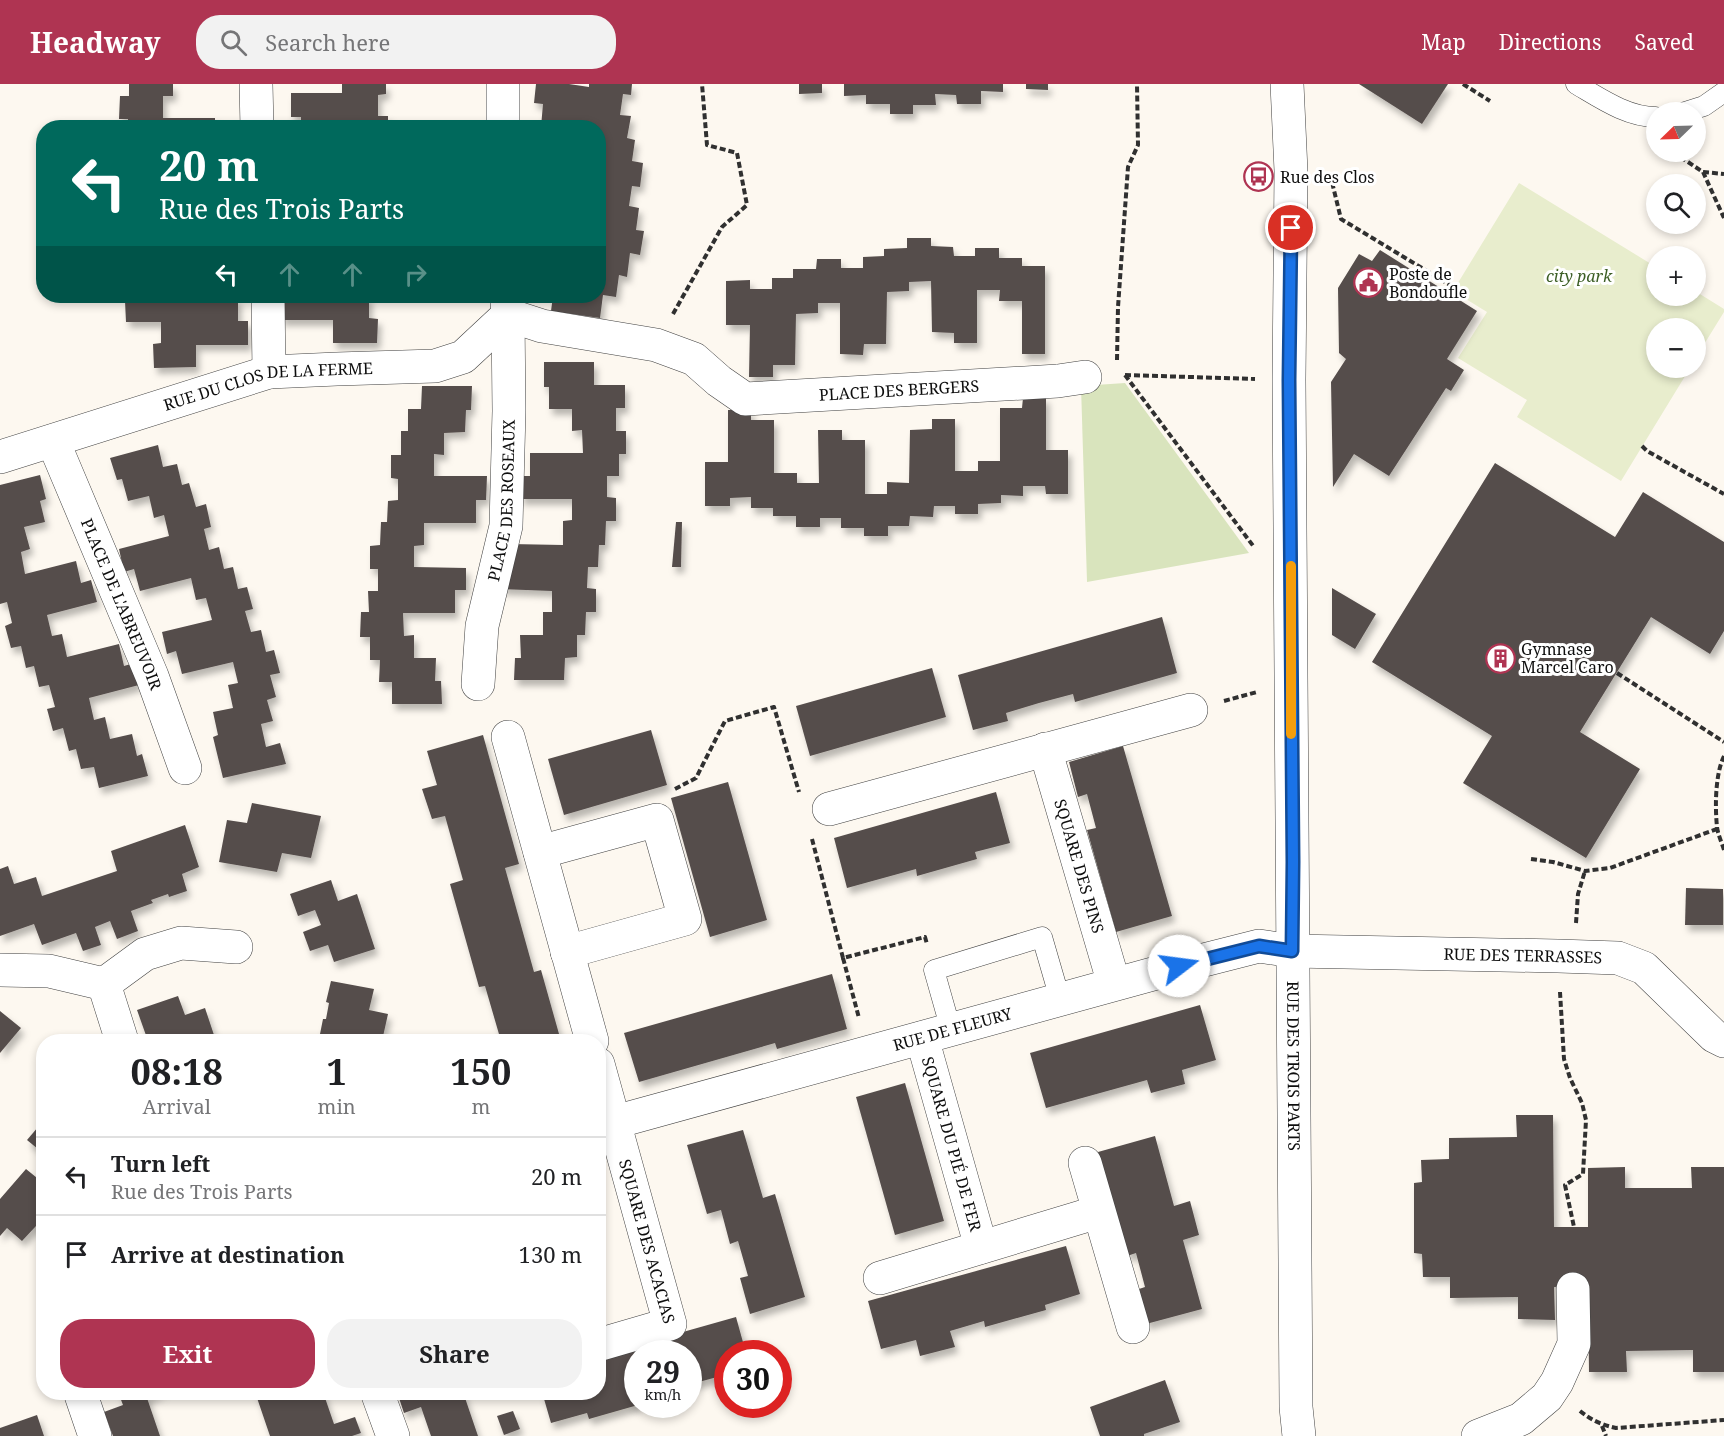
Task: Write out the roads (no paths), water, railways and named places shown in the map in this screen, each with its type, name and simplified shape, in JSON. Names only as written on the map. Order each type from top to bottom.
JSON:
[{"type":"street","points":[[256,84],[257,120]]},
{"type":"street","points":[[503,84],[503,120]]},
{"type":"street","name":"RUE DES TROIS PARTS","points":[[1287,84],[1291,183],[1290,682],[1296,1407],[1299,1436]]},
{"type":"street","points":[[268,303],[269,372]]},
{"type":"street","name":"RUE DU CLOS DE LA FERME","points":[[0,457],[269,372],[435,366],[463,357],[507,305]]},
{"type":"street","name":"PLACE DES BERGERS","points":[[507,305],[542,326],[656,345],[694,359],[719,381],[745,399],[1058,381],[1085,377]]},
{"type":"street","name":"PLACE DES ROSEAUX","points":[[478,684],[482,626],[506,526],[509,411],[507,305]]},
{"type":"street","name":"PLACE DE L'ABREUVOIR","points":[[53,441],[147,665],[185,768]]},
{"type":"street","points":[[829,809],[1191,710]]},
{"type":"street","points":[[508,737],[590,1034]]},
{"type":"street","name":"SQUARE DES PINS","points":[[1045,749],[1114,984]]},
{"type":"street","points":[[540,852],[657,820],[685,919],[567,952]]},
{"type":"street","points":[[0,970],[49,971],[104,984],[145,954],[181,943],[236,947]]},
{"type":"street","name":"RUE DE FLEURY","points":[[615,1122],[1259,946],[1292,951]]},
{"type":"street","name":"RUE DES TERRASSES","points":[[1292,951],[1618,958],[1644,968],[1714,1036],[1724,1041]]},
{"type":"street","points":[[104,984],[120,1034]]},
{"type":"street","name":"SQUARE DU PIÉ DE FER","points":[[936,1034],[981,1247]]},
{"type":"street","points":[[606,1091],[615,1122]]},
{"type":"street","name":"SQUARE DES ACACIAS","points":[[606,1343],[670,1324],[615,1122]]},
{"type":"street","points":[[1085,1163],[1133,1327]]},
{"type":"street","name":"SQUARE DU PIÉ DE FER","points":[[880,1278],[1098,1212]]},
{"type":"street","points":[[1478,1436],[1521,1419],[1547,1397],[1565,1366],[1574,1344],[1573,1289]]},
{"type":"street","points":[[83,1400],[95,1436]]},
{"type":"street","points":[[380,1400],[393,1436]]},
{"type":"lane","points":[[1576,84],[1613,105],[1646,117]]},
{"type":"lane","points":[[1706,105],[1724,92]]},
{"type":"lane","points":[[936,1034],[934,970],[1042,937],[1060,999]]},
{"type":"place","name":"Rue des Clos","points":[[1259,177]]},
{"type":"place","name":"Poste de Bondoufle","points":[[1368,283]]},
{"type":"place","name":"Gymnase Marcel Caro","points":[[1500,658]]},
{"type":"park label","name":"city park","points":[[1579,276]]}]
